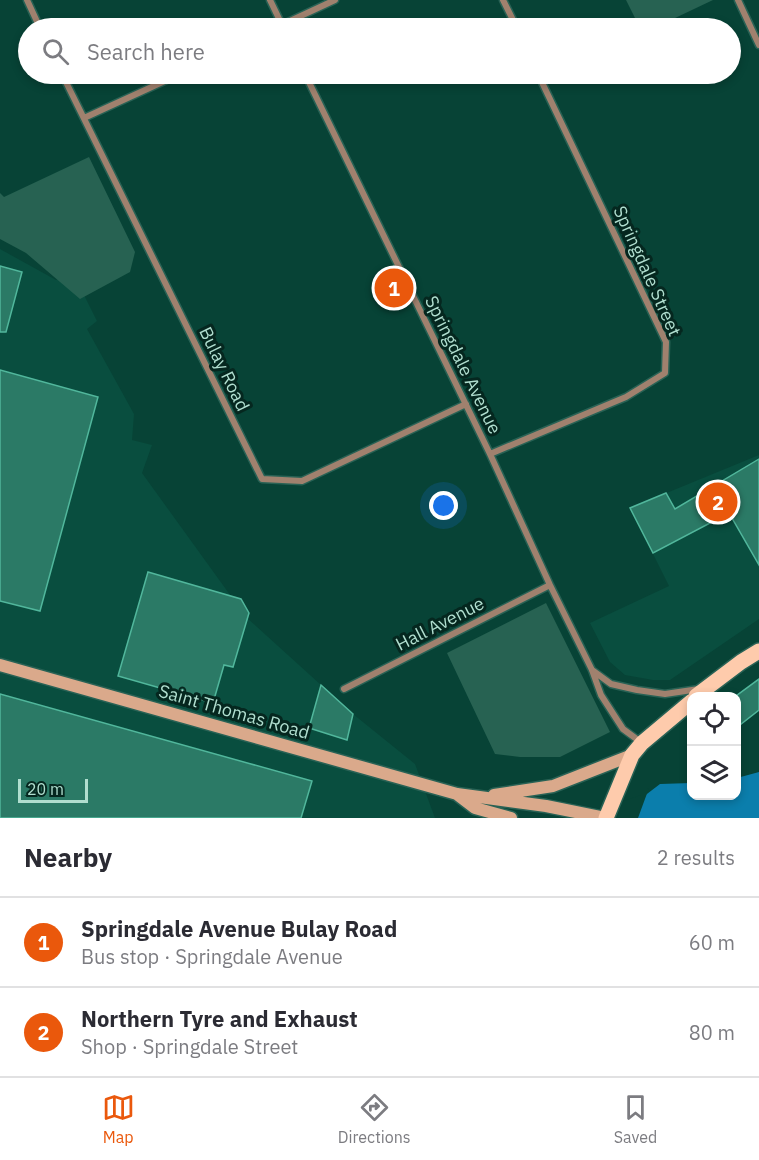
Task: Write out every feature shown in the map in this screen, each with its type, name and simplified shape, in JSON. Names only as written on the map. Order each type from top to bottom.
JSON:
[{"type":"main road","points":[[702,692],[759,651]]},
{"type":"main road","name":"Saint Thomas Road","points":[[0,665],[457,794],[605,818]]},
{"type":"main road","points":[[605,818],[632,755],[642,742],[687,704]]},
{"type":"main road","points":[[481,797],[553,786],[632,755]]},
{"type":"main road","name":"Saint Thomas Road","points":[[457,794],[475,808],[511,818]]},
{"type":"street","points":[[27,0],[35,18]]},
{"type":"street","points":[[270,0],[277,18]]},
{"type":"street","points":[[298,18],[335,0]]},
{"type":"street","points":[[503,0],[512,18]]},
{"type":"street","points":[[738,0],[759,45]]},
{"type":"street","name":"Bulay Road","points":[[67,84],[262,479],[302,481],[466,404]]},
{"type":"street","points":[[84,118],[158,84]]},
{"type":"street","name":"Springdale Avenue","points":[[310,84],[490,454],[592,670],[601,695],[622,729],[642,742]]},
{"type":"street","name":"Springdale Street","points":[[490,454],[626,397],[665,373],[666,342],[543,84]]},
{"type":"street","name":"Hall Avenue","points":[[345,689],[550,585]]},
{"type":"street","points":[[592,670],[611,684],[665,694],[687,693]]},
{"type":"shaded area","points":[[626,0],[713,0],[675,18],[635,18]]},
{"type":"shaded area","points":[[89,157],[135,252],[130,272],[80,299],[26,253],[0,239],[0,193],[4,197]]},
{"type":"shaded area","points":[[0,249],[56,280],[73,273],[97,321],[87,329],[134,414],[132,440],[152,445],[142,473],[246,617],[353,714],[415,764],[435,818],[0,818]]},
{"type":"shaded area","points":[[759,455],[759,619],[670,680],[653,680],[625,675],[610,662],[590,623],[669,586],[630,508]]},
{"type":"shaded area","points":[[546,603],[610,732],[560,757],[520,757],[495,754],[447,653]]},
{"type":"water","points":[[759,772],[759,818],[584,818],[643,797],[660,784],[687,783],[687,800],[741,800],[741,777]]},
{"type":"pier","points":[[649,788],[638,818],[581,818],[583,815],[641,795]]},
{"type":"building","points":[[0,266],[22,272],[6,332],[0,332]]},
{"type":"building","points":[[0,370],[98,397],[40,611],[0,601]]},
{"type":"building","points":[[759,459],[759,565],[729,513],[653,553],[630,508],[666,493],[675,509]]},
{"type":"building","points":[[148,572],[241,599],[249,613],[233,667],[224,665],[213,703],[118,676]]},
{"type":"building","points":[[759,679],[759,710],[741,724],[741,692]]},
{"type":"building","points":[[321,685],[353,714],[347,740],[309,728]]},
{"type":"building","points":[[0,694],[312,781],[301,818],[0,818]]},
{"type":"place","name":"Springdale Avenue Bulay Road","points":[[394,288]]},
{"type":"place","name":"Northern Tyre and Exhaust","points":[[718,502]]}]
